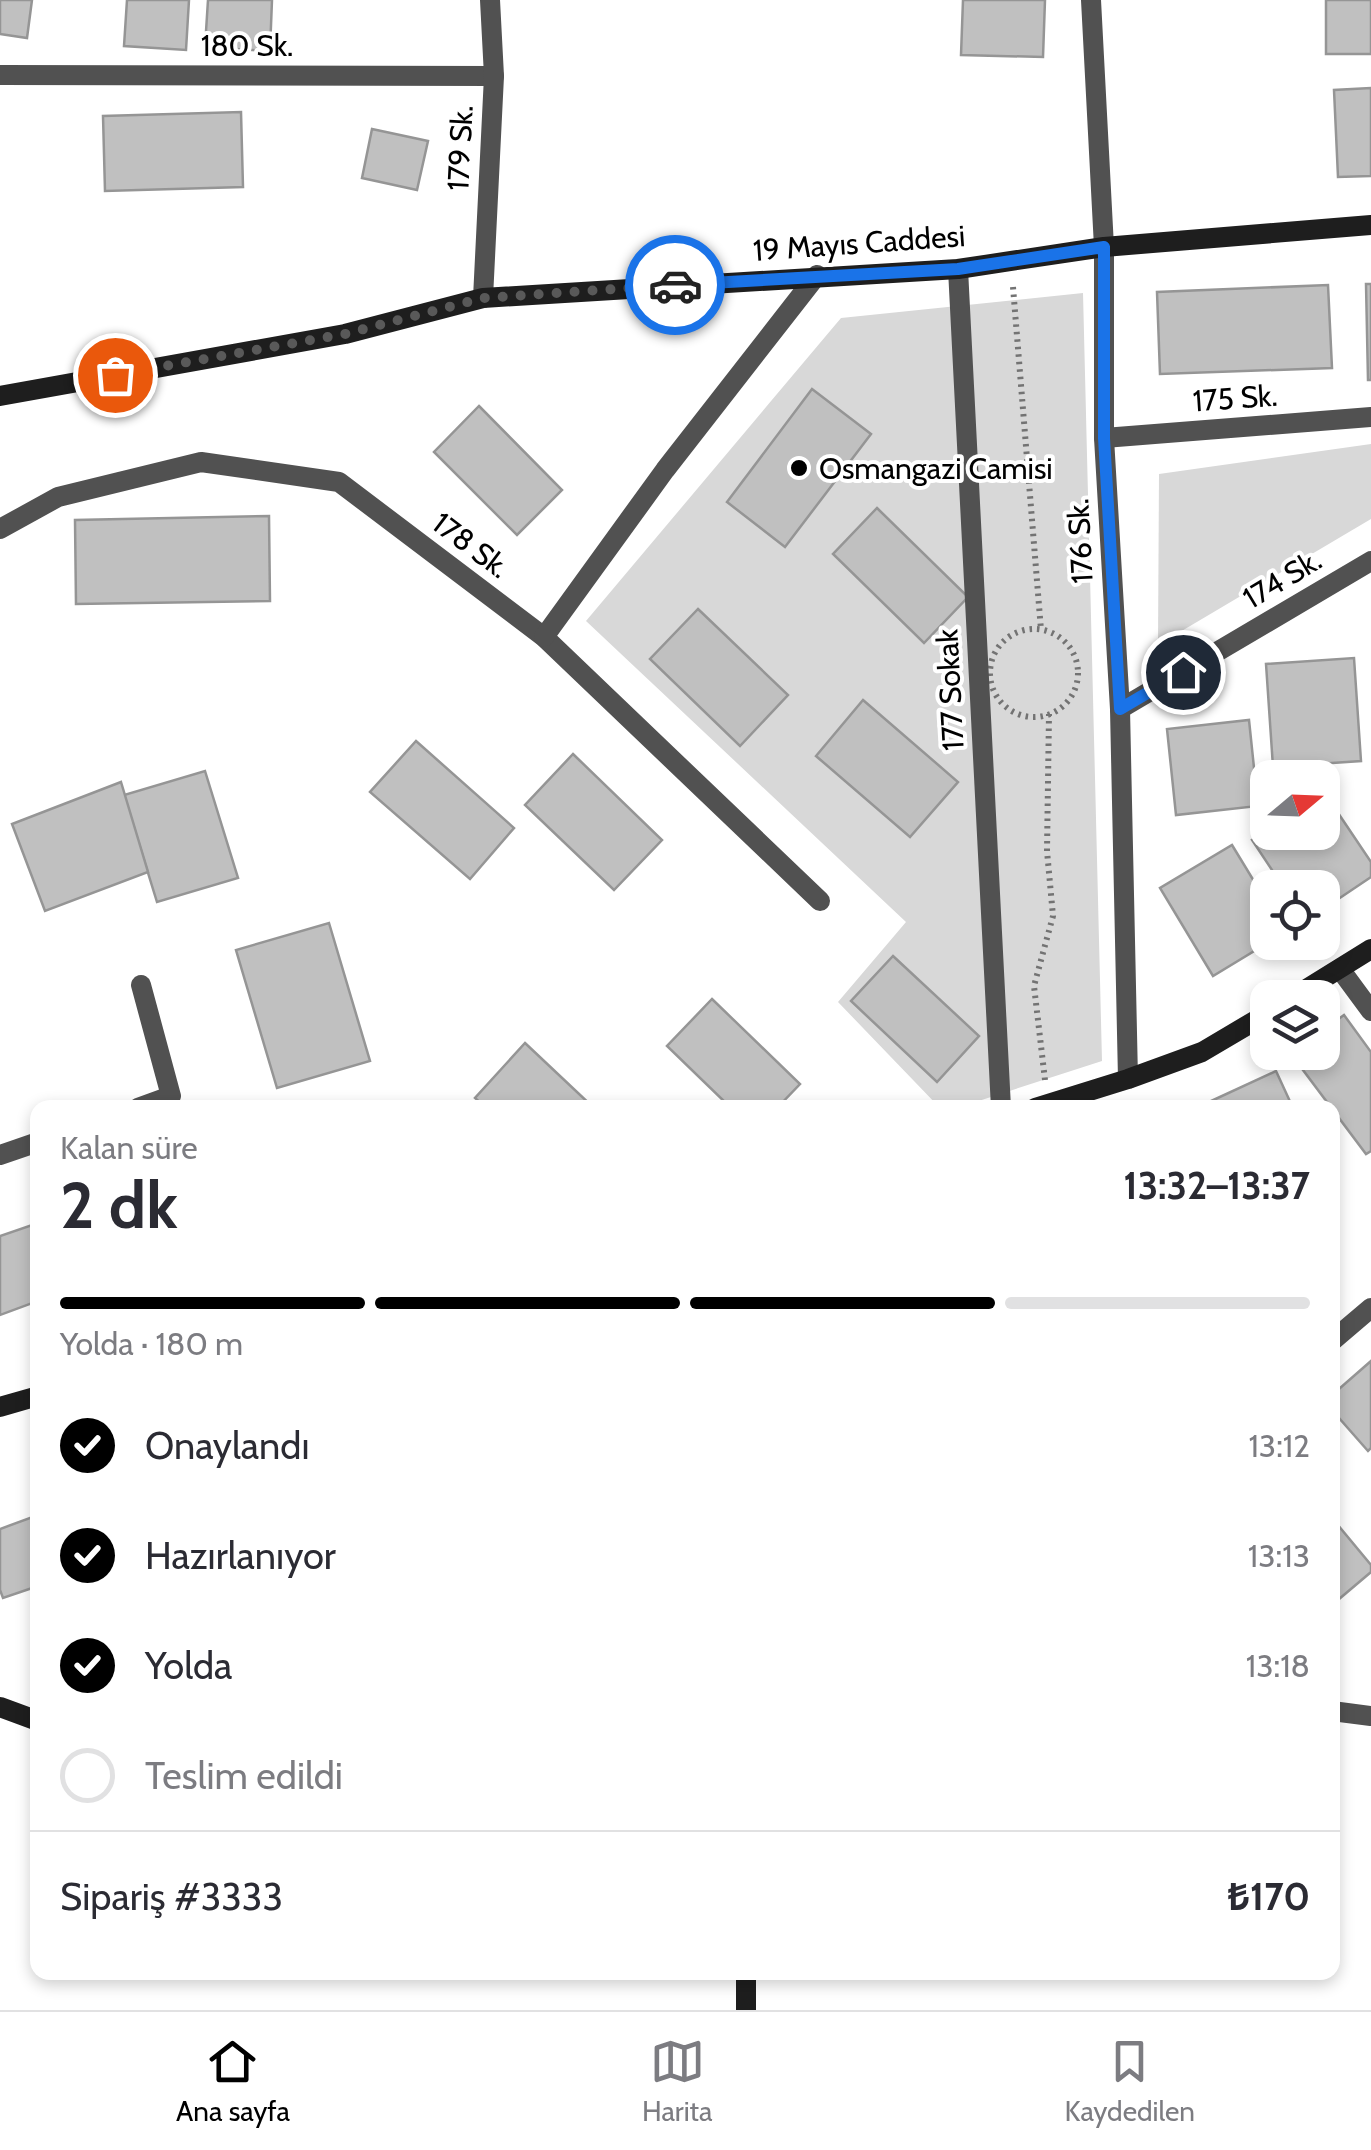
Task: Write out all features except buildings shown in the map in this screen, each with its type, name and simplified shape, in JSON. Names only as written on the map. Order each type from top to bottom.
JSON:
[{"type":"street","name":"179 Sk.","points":[[483,298],[494,76],[490,0]]},
{"type":"street","name":"176 Sk.","points":[[1091,0],[1104,247],[1104,438],[1120,709],[1128,1079]]},
{"type":"street","name":"180 Sk.","points":[[0,75],[494,76]]},
{"type":"street","name":"19 Mayıs Caddesi","points":[[0,396],[345,334],[483,298],[958,269],[1104,247],[1371,225]]},
{"type":"street","name":"177 Sokak","points":[[958,269],[1001,1100]]},
{"type":"street","points":[[544,638],[665,470],[817,275]]},
{"type":"street","name":"175 Sk.","points":[[1104,438],[1371,417]]},
{"type":"street","name":"178 Sk.","points":[[0,529],[58,497],[200,462],[338,482],[544,638],[820,901]]},
{"type":"street","name":"174 Sk.","points":[[1120,709],[1371,561]]},
{"type":"street","points":[[1322,980],[1371,948]]},
{"type":"street","points":[[1340,969],[1371,1011]]},
{"type":"street","points":[[141,985],[171,1096],[160,1100]]},
{"type":"street","points":[[1061,1100],[1202,1052],[1250,1023]]},
{"type":"street","points":[[0,1155],[30,1145]]},
{"type":"street","points":[[1340,1334],[1371,1308]]},
{"type":"street","points":[[0,1406],[30,1398]]},
{"type":"street","points":[[0,1707],[30,1718]]},
{"type":"street","points":[[1340,1712],[1371,1716]]},
{"type":"street","points":[[746,1980],[746,2010]]},
{"type":"path","points":[[1010,261],[1042,630]]},
{"type":"path","points":[[1027,629],[1056,634],[1067,644],[1078,670],[1071,697],[1049,714],[1035,717],[1008,709],[991,684],[993,656],[1001,643],[1027,629]]},
{"type":"path","points":[[1042,1100],[1034,986],[1053,916],[1047,851],[1049,714]]},
{"type":"shaded area","points":[[1083,293],[1102,1061],[982,1100],[932,1100],[838,1002],[906,922],[586,621],[841,318]]},
{"type":"shaded area","points":[[1371,444],[1371,519],[1158,645],[1159,474]]},
{"type":"way so far","points":[[115,375],[345,334],[483,298],[675,285]]},
{"type":"place","name":"Osmangazi Camisi","points":[[799,468]]},
{"type":"route","points":[[675,285],[958,269],[1104,247],[1104,438],[1120,709],[1183,672]]}]
